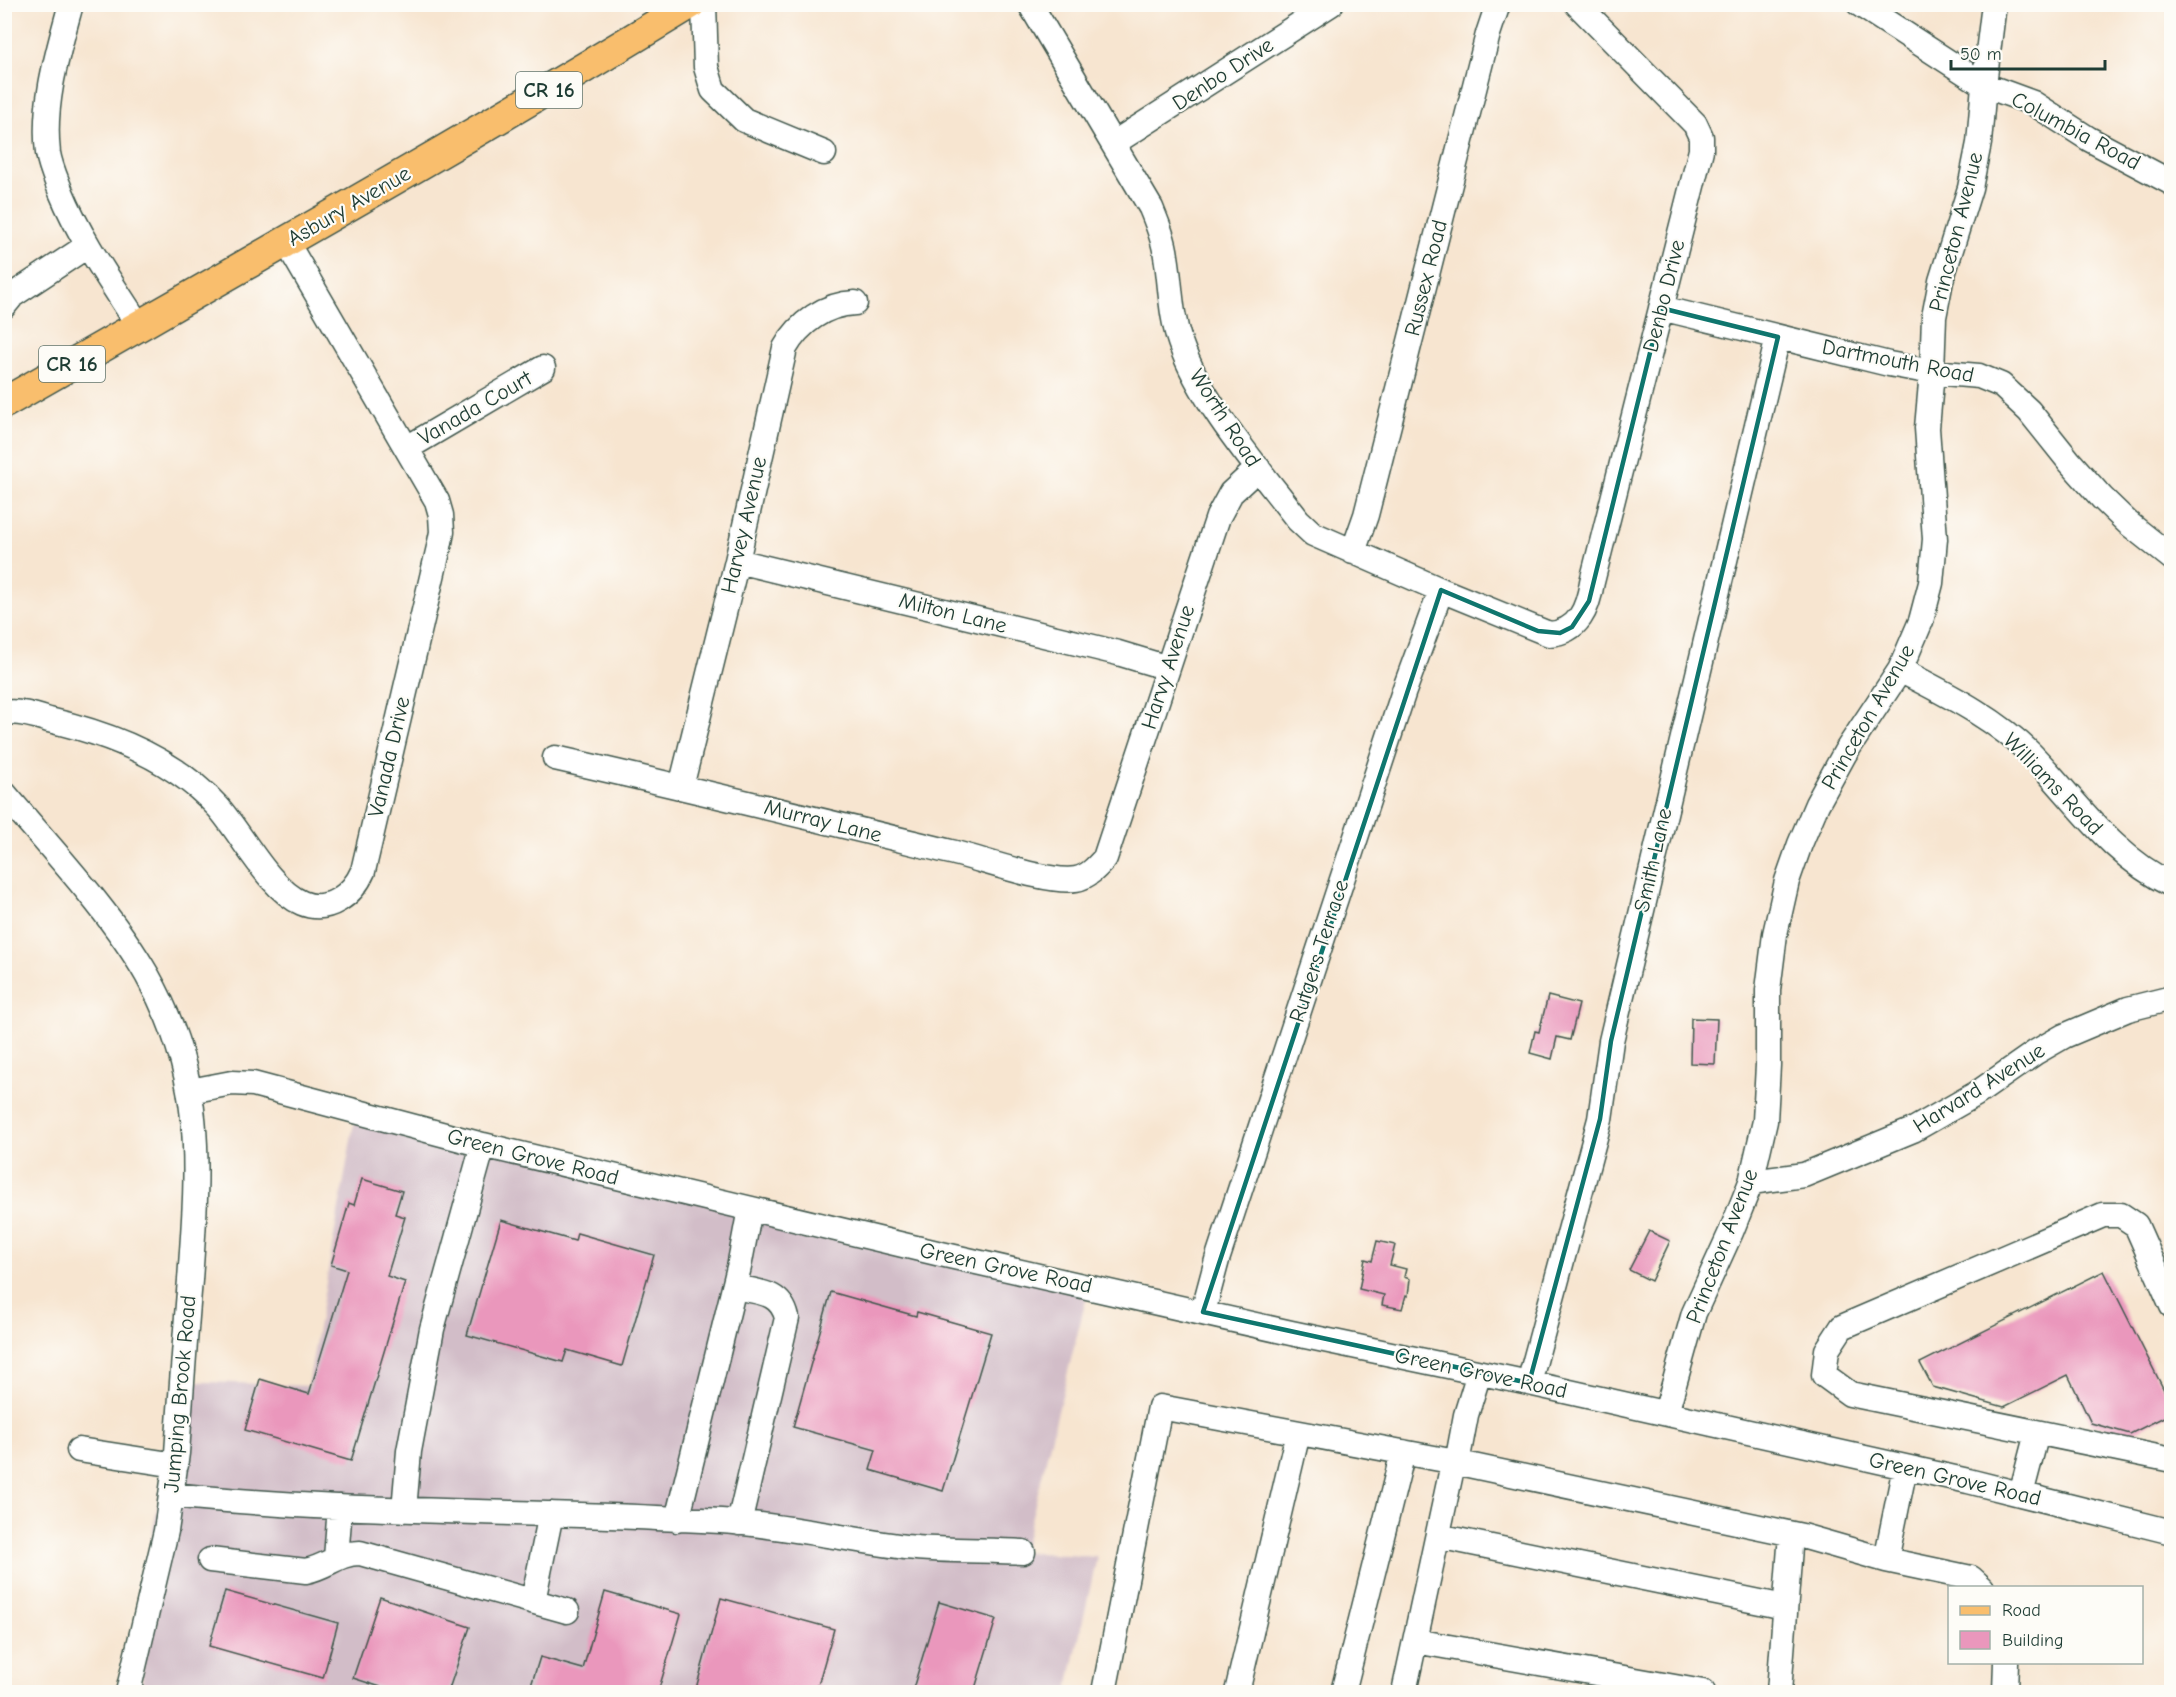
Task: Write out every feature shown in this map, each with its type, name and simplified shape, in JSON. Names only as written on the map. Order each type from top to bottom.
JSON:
[{"type":"main road","name":"Asbury Avenue","points":[[4,403],[287,243],[544,93],[690,4]]},
{"type":"street","points":[[71,4],[54,66],[47,123],[47,141],[53,173],[87,246],[139,326]]},
{"type":"street","points":[[704,4],[706,67],[713,90],[744,120],[824,153]]},
{"type":"street","name":"Worth Road","points":[[1030,4],[1114,143],[1158,224],[1166,256],[1173,319],[1191,368],[1211,403],[1298,520],[1312,534],[1538,631],[1549,634],[1560,633],[1572,627]]},
{"type":"street","name":"Denbo Drive","points":[[1114,143],[1331,4]]},
{"type":"street","name":"Russex Road","points":[[1353,552],[1366,515],[1488,34],[1498,4]]},
{"type":"street","name":"Denbo Drive","points":[[1572,627],[1582,615],[1589,601],[1701,150],[1701,137],[1695,124],[1577,4]]},
{"type":"street","name":"Columbia Road","points":[[1859,4],[1984,85],[2033,103],[2089,139],[2172,183]]},
{"type":"street","name":"Princeton Avenue","points":[[1666,1413],[1694,1313],[1751,1182],[1765,1121],[1768,990],[1775,934],[1787,881],[1817,804],[1845,753],[1900,670],[1920,621],[1931,583],[1935,540],[1927,428],[1934,317],[1941,281],[1970,188],[1979,143],[1994,4]]},
{"type":"street","name":"Vanada Drive","points":[[4,713],[28,714],[78,726],[129,745],[168,765],[189,780],[218,807],[287,895],[313,906],[329,905],[351,891],[363,870],[441,540],[441,515],[437,501],[407,448],[287,243]]},
{"type":"street","points":[[4,306],[13,295],[87,246]]},
{"type":"street","name":"Harvey Avenue","points":[[681,787],[737,561],[785,348],[793,335],[815,315],[828,309],[855,303]]},
{"type":"street","name":"Dartmouth Road","points":[[1662,308],[1889,364],[1932,372],[1978,376],[2001,385],[2029,411],[2068,461],[2127,524],[2172,558]]},
{"type":"street","name":"Smith Lane","points":[[1529,1383],[1600,1119],[1611,1041],[1778,337]]},
{"type":"street","name":"Vanada Court","points":[[407,448],[543,368]]},
{"type":"street","name":"Harvy Avenue","points":[[1090,873],[1104,858],[1218,517],[1231,493],[1258,468]]},
{"type":"street","name":"Milton Lane","points":[[737,561],[1118,653],[1168,668]]},
{"type":"street","name":"Rutgers Terrace","points":[[1203,1312],[1217,1260],[1375,780],[1441,591]]},
{"type":"street","name":"Williams Road","points":[[1900,670],[1967,705],[2009,735],[2031,754],[2098,831],[2135,862],[2172,885]]},
{"type":"street","name":"Murray Lane","points":[[555,758],[1037,875],[1077,879],[1090,873]]},
{"type":"street","points":[[4,793],[101,910],[148,977],[169,1020],[182,1056],[190,1090]]},
{"type":"street","name":"Harvard Avenue","points":[[1751,1182],[1804,1175],[1912,1130],[1936,1119],[2036,1052],[2064,1036],[2128,1009],[2172,998]]},
{"type":"street","name":"Green Grove Road","points":[[190,1090],[232,1083],[253,1084],[483,1145],[750,1209],[1905,1467],[2172,1532]]},
{"type":"street","name":"Jumping Brook Road","points":[[128,1692],[166,1532],[176,1465],[196,1189],[195,1131],[190,1090]]},
{"type":"street","points":[[404,1510],[409,1451],[432,1329],[483,1145]]},
{"type":"street","points":[[677,1520],[734,1287],[750,1209]]},
{"type":"street","points":[[2172,1306],[2136,1225],[2121,1215],[2103,1215],[1842,1327],[1827,1350],[1824,1375],[1850,1394],[2172,1460]]},
{"type":"street","points":[[734,1287],[778,1299],[785,1308],[787,1318],[739,1523]]},
{"type":"street","points":[[1404,1692],[1451,1473],[1457,1463],[1466,1415],[1479,1372]]},
{"type":"street","points":[[1104,1692],[1160,1407],[1457,1463],[1791,1534],[1886,1560],[1971,1578],[1981,1586]]},
{"type":"street","points":[[1237,1692],[1299,1433]]},
{"type":"street","points":[[2021,1494],[2037,1433]]},
{"type":"street","points":[[79,1450],[176,1465]]},
{"type":"street","points":[[1343,1692],[1402,1452]]},
{"type":"street","points":[[1886,1560],[1905,1467]]},
{"type":"street","points":[[172,1496],[340,1507],[739,1523],[907,1547],[1023,1552]]},
{"type":"street","points":[[336,1558],[340,1507]]},
{"type":"street","points":[[533,1601],[551,1514]]},
{"type":"street","points":[[1779,1692],[1791,1534]]},
{"type":"street","points":[[1438,1536],[1785,1607]]},
{"type":"street","points":[[210,1560],[306,1571],[319,1569],[347,1553],[360,1552],[567,1611]]},
{"type":"street","points":[[1415,1641],[1703,1692]]},
{"type":"street","points":[[2005,1692],[2006,1664]]},
{"type":"highlighted area","points":[[1661,308],[1778,337],[1611,1041],[1600,1119],[1529,1383],[1203,1312],[1441,590],[1538,631],[1560,633],[1572,627],[1589,601]]},
{"type":"shaded area","points":[[356,1111],[1089,1287],[1023,1552],[1097,1557],[1067,1692],[156,1692],[142,1690],[145,1572],[181,1381],[308,1386]]},
{"type":"building","points":[[1548,996],[1579,1004],[1570,1040],[1557,1037],[1552,1059],[1530,1053],[1535,1031],[1539,1032]]},
{"type":"building","points":[[1691,1018],[1717,1019],[1715,1064],[1690,1063]]},
{"type":"building","points":[[362,1179],[402,1191],[395,1214],[405,1217],[387,1276],[405,1282],[351,1461],[245,1430],[260,1379],[309,1394],[347,1270],[331,1265],[349,1203],[354,1205]]},
{"type":"building","points":[[501,1220],[575,1241],[577,1233],[654,1255],[622,1366],[567,1350],[563,1362],[467,1335]]},
{"type":"building","points":[[1649,1231],[1670,1241],[1651,1281],[1629,1270]]},
{"type":"building","points":[[1377,1241],[1395,1245],[1390,1265],[1406,1269],[1404,1277],[1410,1279],[1408,1296],[1406,1295],[1402,1309],[1382,1305],[1384,1295],[1359,1289],[1365,1259],[1372,1261]]},
{"type":"building","points":[[2104,1271],[2172,1406],[2172,1413],[2130,1434],[2091,1423],[2068,1375],[2004,1407],[1933,1387],[1920,1363]]},
{"type":"building","points":[[831,1292],[916,1316],[917,1312],[991,1333],[943,1491],[870,1470],[876,1450],[793,1427]]},
{"type":"building","points":[[225,1591],[338,1623],[323,1678],[209,1646]]},
{"type":"building","points":[[605,1592],[681,1614],[658,1692],[529,1692],[540,1657],[583,1669]]},
{"type":"building","points":[[380,1597],[470,1627],[448,1692],[396,1692],[353,1678]]},
{"type":"building","points":[[721,1598],[834,1629],[816,1692],[695,1692]]},
{"type":"building","points":[[939,1602],[996,1619],[974,1692],[912,1692]]}]
